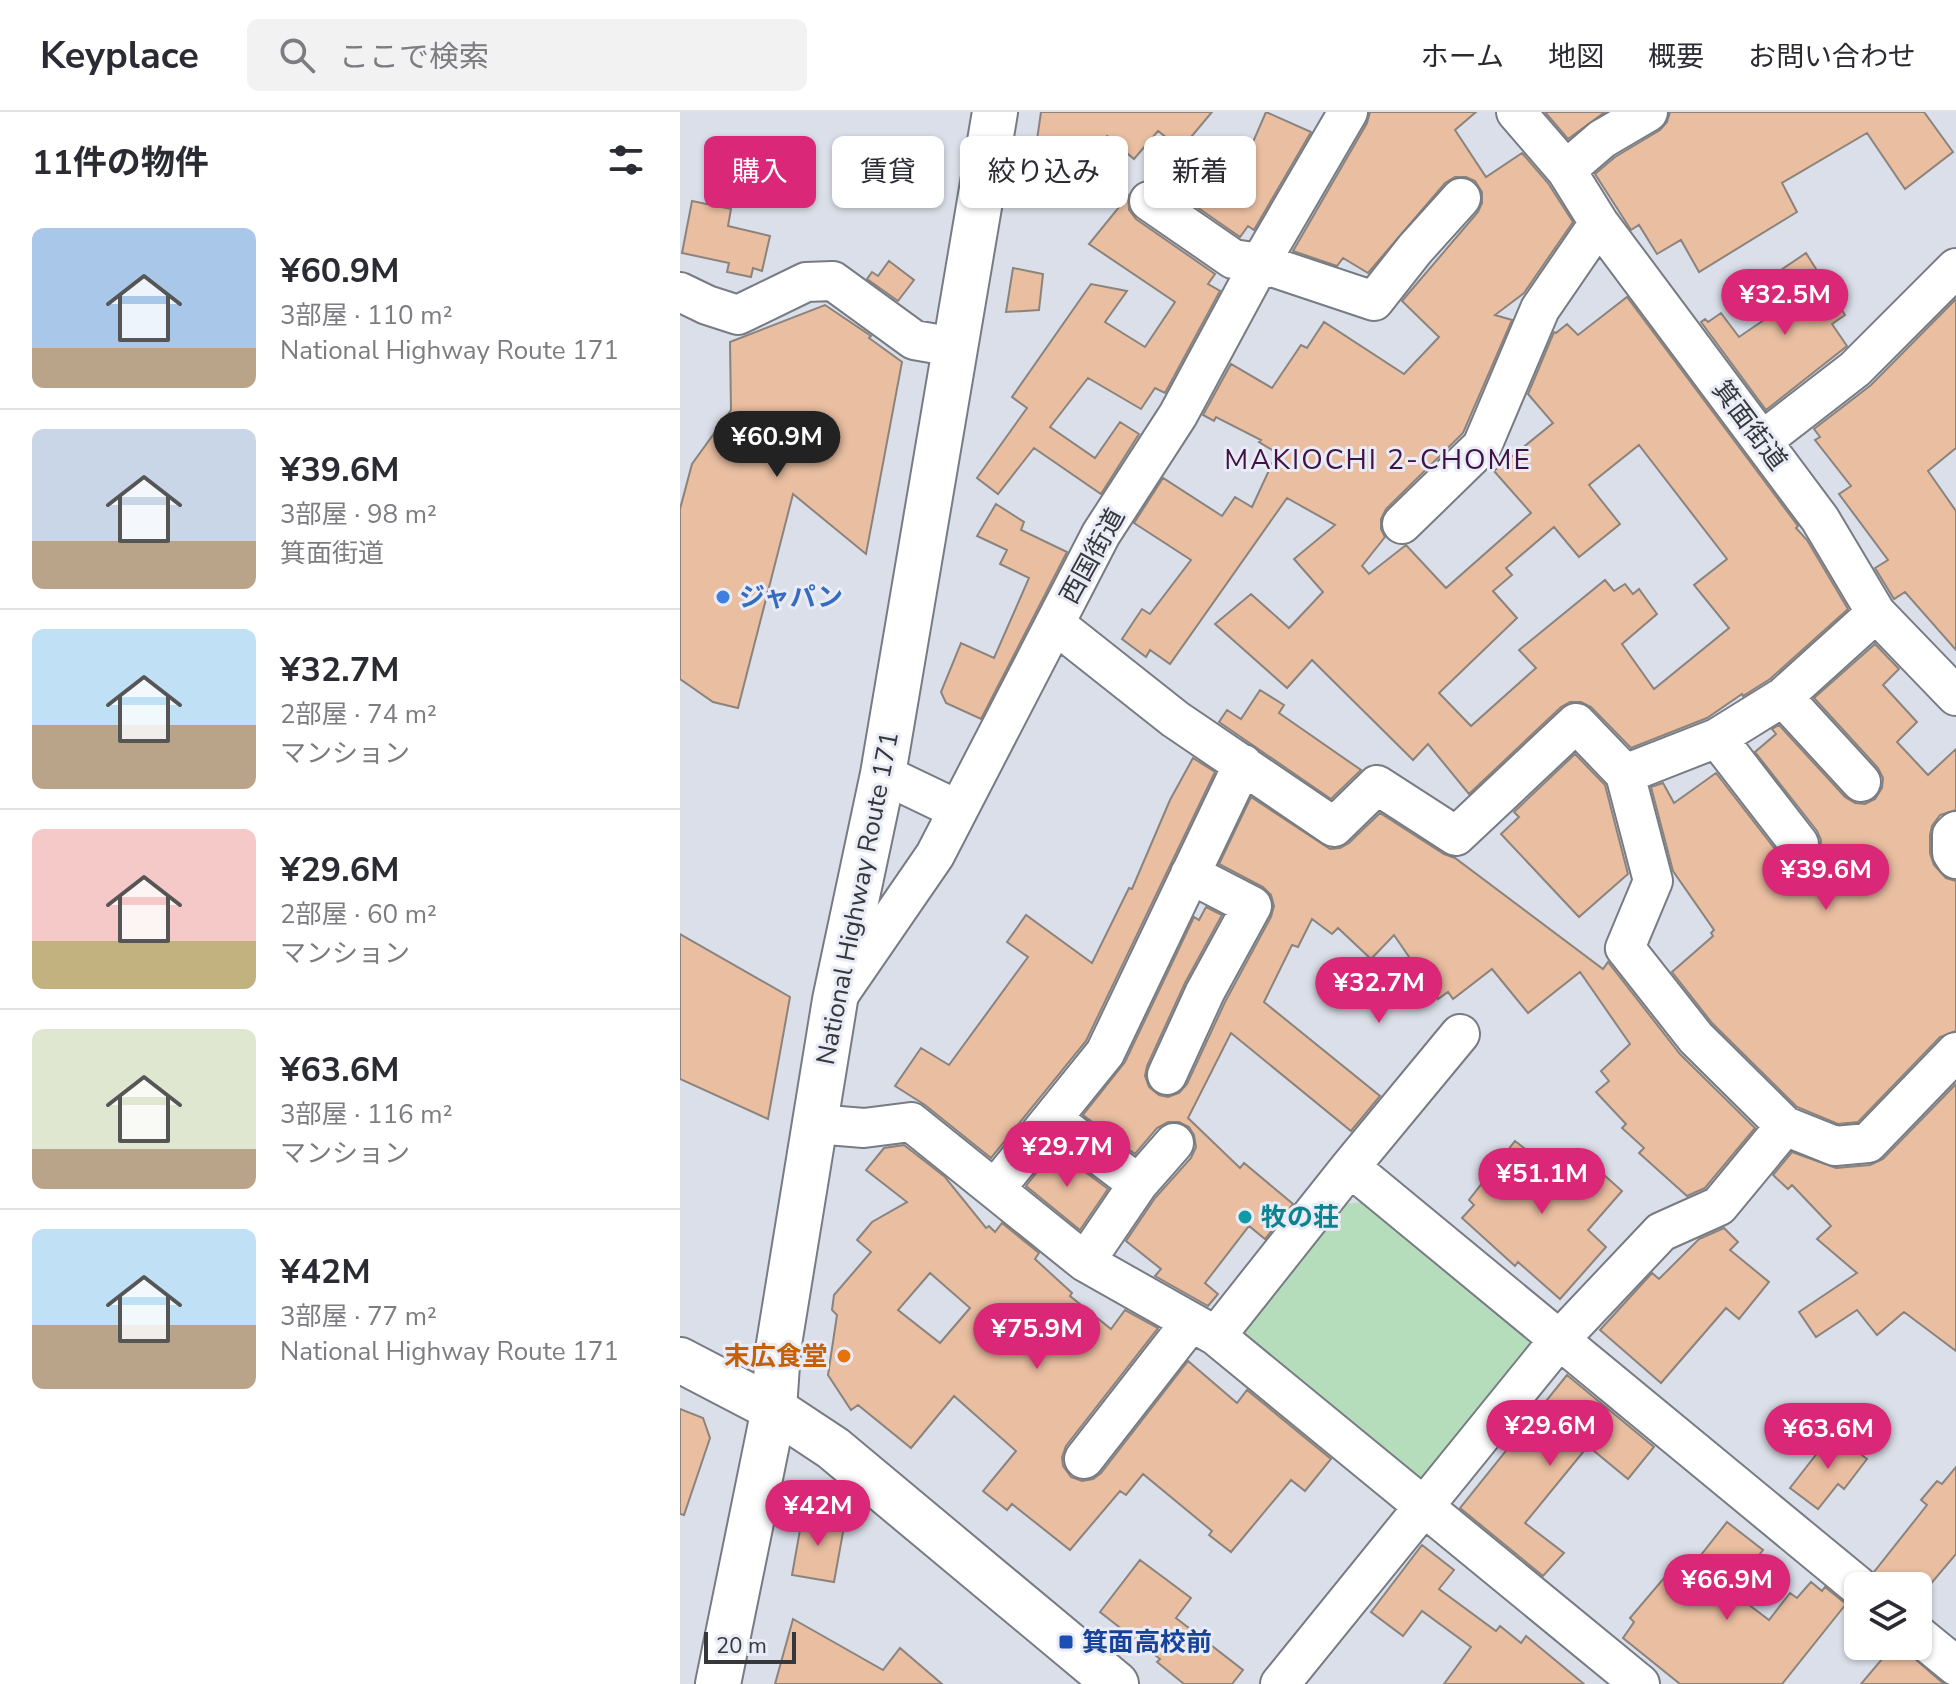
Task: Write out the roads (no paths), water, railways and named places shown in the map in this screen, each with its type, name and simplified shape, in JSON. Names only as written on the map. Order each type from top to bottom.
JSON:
[{"type":"main road","name":"National Highway Route 171","points":[[718,1684],[774,1409],[778,1350],[835,1000],[883,774],[995,112]]},
{"type":"main road","points":[[680,1360],[774,1409],[833,1448],[1116,1684]]},
{"type":"street","name":"西国街道","points":[[835,1000],[928,866],[1101,534],[1178,415],[1260,263],[1348,112]]},
{"type":"street","name":"箕面街道","points":[[1516,112],[1566,170],[1599,223],[1820,519],[1876,613],[1956,696]]},
{"type":"street","points":[[1566,170],[1602,139],[1648,112]]},
{"type":"street","points":[[1159,208],[1233,259],[1260,263],[1374,301],[1461,198]]},
{"type":"street","points":[[1402,524],[1482,446],[1540,309],[1599,223]]},
{"type":"street","points":[[1762,441],[1855,369],[1956,268]]},
{"type":"street","points":[[680,292],[738,315],[806,282],[833,281],[914,340],[954,347]]},
{"type":"street","points":[[1625,774],[1717,738],[1783,697],[1876,613]]},
{"type":"street","points":[[1055,624],[1175,719],[1334,827],[1377,785],[1456,836],[1576,723],[1625,774],[1653,881],[1625,948],[1696,1038],[1785,1126],[1835,1146],[1868,1143],[1956,1052]]},
{"type":"street","points":[[1783,697],[1861,782]]},
{"type":"street","points":[[1717,738],[1799,844]]},
{"type":"street","points":[[995,1189],[1105,1053],[1243,764]]},
{"type":"street","points":[[883,774],[958,810]]},
{"type":"street","points":[[1956,831],[1952,835],[1952,853],[1956,859]]},
{"type":"street","points":[[1167,1075],[1205,992],[1252,906],[1190,874]]},
{"type":"street","points":[[1084,1459],[1350,1167],[1460,1034]]},
{"type":"street","points":[[1052,1119],[1138,1184]]},
{"type":"street","points":[[815,1124],[864,1128],[911,1122],[1085,1262],[1204,1329],[1422,1507],[1615,1676]]},
{"type":"street","points":[[1280,1684],[1558,1341],[1661,1232],[1719,1206],[1785,1126]]},
{"type":"street","points":[[1085,1262],[1138,1184],[1174,1143]]},
{"type":"street","points":[[1350,1167],[1844,1575]]},
{"type":"street","points":[[1932,1646],[1956,1666]]},
{"type":"place","name":"ジャパン","points":[[723,597]]},
{"type":"place","name":"牧の荘","points":[[1245,1217]]},
{"type":"place","name":"末広食堂","points":[[844,1356]]},
{"type":"place","name":"箕面高校前","points":[[1066,1642]]},
{"type":"district","name":"MAKIOCHI 2-CHOME","points":[[1378,459]]}]
